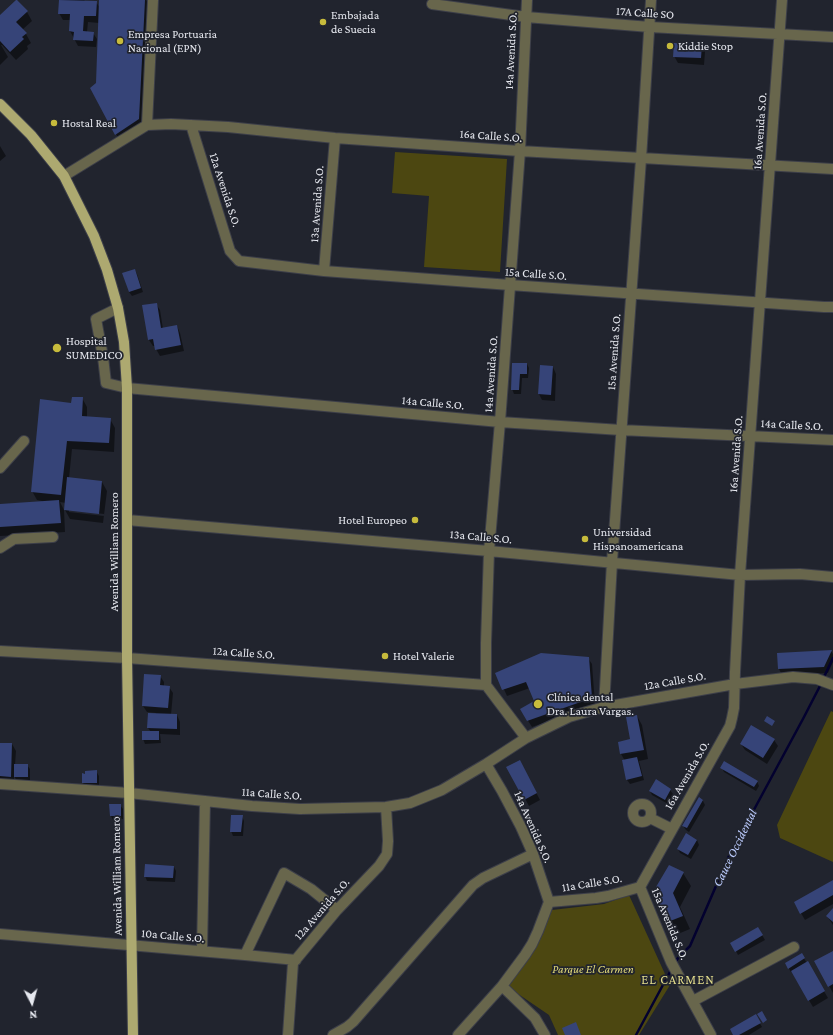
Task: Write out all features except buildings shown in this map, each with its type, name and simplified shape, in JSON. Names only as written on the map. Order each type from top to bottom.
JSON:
[{"type":"main road","name":"Avenida William Romero","points":[[0,104],[31,135],[64,176],[94,236],[107,270],[118,308],[124,342],[127,388],[127,658],[133,1035]]},
{"type":"street","points":[[64,176],[147,125],[152,0]]},
{"type":"street","name":"14a Avenida S.O.","points":[[486,685],[489,551],[520,151],[527,0]]},
{"type":"street","name":"15a Avenida S.O.","points":[[604,707],[612,562],[642,159],[651,0]]},
{"type":"street","name":"16a Avenida S.O.","points":[[640,887],[730,726],[734,708],[740,575],[782,0]]},
{"type":"street","name":"17A Calle SO","points":[[432,4],[526,17],[650,27],[833,37]]},
{"type":"street","name":"16a Calle S.O.","points":[[147,125],[171,124],[228,127],[335,138],[520,151],[833,169]]},
{"type":"street","name":"12a Avenida S.O.","points":[[191,125],[230,251],[239,261]]},
{"type":"street","name":"13a Avenida S.O.","points":[[324,271],[335,138]]},
{"type":"street","name":"15a Calle S.O.","points":[[239,261],[324,271],[824,307],[833,306]]},
{"type":"street","name":"14a Calle S.O.","points":[[118,308],[96,318],[106,384],[127,388],[500,422],[621,430],[833,440]]},
{"type":"street","points":[[0,468],[24,441]]},
{"type":"street","name":"13a Calle S.O.","points":[[127,520],[612,562],[740,575],[800,574],[833,577]]},
{"type":"street","points":[[0,548],[14,539],[53,537]]},
{"type":"street","name":"12a Calle S.O.","points":[[0,651],[127,658],[486,685]]},
{"type":"street","name":"12a Calle S.O.","points":[[526,738],[569,717],[604,707],[735,684],[793,677],[817,679],[833,685]]},
{"type":"street","points":[[486,685],[526,738]]},
{"type":"street","name":"11a Calle S.O.","points":[[0,784],[129,793],[252,806],[300,809],[386,806],[410,803],[442,790],[526,738]]},
{"type":"street","name":"14a Avenida S.O.","points":[[486,764],[512,808],[533,854],[549,902]]},
{"type":"street","points":[[202,951],[205,801]]},
{"type":"street","name":"12a Avenida S.O.","points":[[288,1035],[293,963],[337,910],[379,866],[387,854],[388,841],[386,806]]},
{"type":"street","points":[[650,818],[672,828]]},
{"type":"street","points":[[333,1035],[353,1022],[473,885],[483,878],[533,854]]},
{"type":"street","points":[[245,955],[284,873],[312,888],[337,910]]},
{"type":"street","name":"15a Avenida S.O.","points":[[640,887],[671,962],[711,1035]]},
{"type":"street","name":"11a Calle S.O.","points":[[549,902],[608,896],[640,887]]},
{"type":"street","points":[[458,1035],[502,986],[525,955],[538,931],[549,902]]},
{"type":"street","name":"10a Calle S.O.","points":[[0,934],[296,960]]},
{"type":"street","points":[[693,1001],[794,947]]},
{"type":"street","points":[[502,986],[535,1018],[544,1035]]},
{"type":"green space","points":[[395,152],[507,159],[500,272],[424,267],[429,196],[392,193]]},
{"type":"green space","points":[[831,711],[833,712],[833,862],[780,838],[777,825]]},
{"type":"green space","name":"Parque El Carmen","points":[[629,895],[670,985],[639,1035],[558,1035],[549,1015],[508,987],[524,964],[552,910],[604,904]]},
{"type":"waterway","name":"Cauce Occidental","points":[[823,679],[833,658]]},
{"type":"waterway","name":"Cauce Occidental","points":[[675,963],[690,946],[729,856],[821,684]]},
{"type":"waterway","name":"Cauce Occidental","points":[[636,1035],[671,970]]},
{"type":"place","name":"Embajada de Suecia","points":[[323,22]]},
{"type":"place","name":"Empresa Portuaria Nacional (EPN)","points":[[120,41]]},
{"type":"place","name":"Kiddie Stop","points":[[670,46]]},
{"type":"place","name":"Hostal Real","points":[[54,123]]},
{"type":"place","name":"Hospital SUMEDICO","points":[[57,348]]},
{"type":"place","name":"Hotel Europeo","points":[[415,520]]},
{"type":"place","name":"Universidad Hispanoamericana","points":[[585,539]]},
{"type":"place","name":"Hotel Valerie","points":[[385,656]]},
{"type":"place","name":"Clínica dental Dra. Laura Vargas.","points":[[538,704]]},
{"type":"district","name":"EL CARMEN","points":[[678,980]]}]
